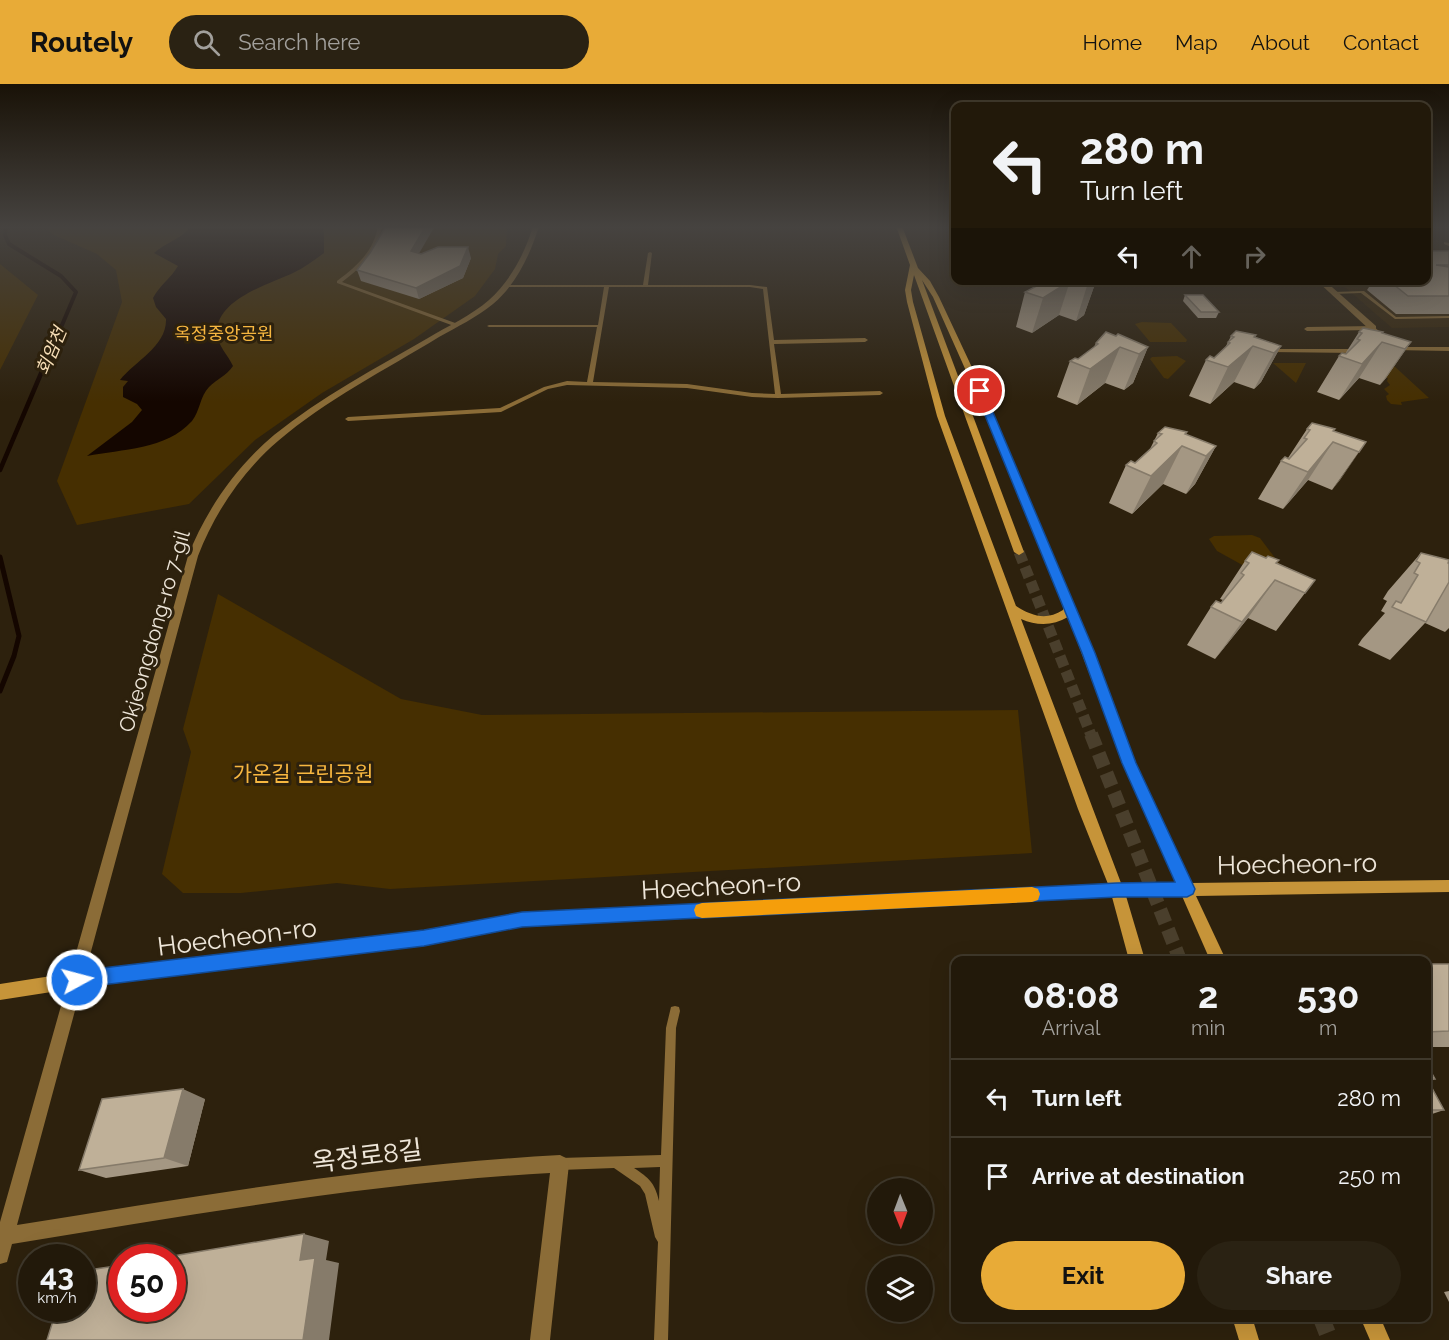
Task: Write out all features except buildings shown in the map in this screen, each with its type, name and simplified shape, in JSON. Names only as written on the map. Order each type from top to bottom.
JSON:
[{"type":"main road","points":[[910,285],[910,302],[941,416],[1085,809],[1117,890],[1136,956]]},
{"type":"main road","points":[[919,285],[1019,552]]},
{"type":"main road","points":[[929,285],[944,312],[1089,653],[1129,763],[1216,956]]},
{"type":"main road","points":[[1012,608],[1031,620],[1050,621],[1068,612],[1068,604]]},
{"type":"main road","name":"Hoecheon-ro","points":[[0,992],[77,980],[424,938],[522,919],[1117,890],[1449,886]]},
{"type":"main road","points":[[1244,1322],[1249,1340]]},
{"type":"main road","points":[[1372,1322],[1380,1340]]},
{"type":"street","points":[[1324,285],[1373,328]]},
{"type":"street","name":"Okjeongdong-ro 7-gil","points":[[0,1255],[202,530],[220,501],[275,439],[345,390],[491,302],[506,286]]},
{"type":"street","points":[[540,1340],[560,1164]]},
{"type":"street","name":"옥정로8길","points":[[5,1236],[291,1191],[494,1166],[560,1164]]},
{"type":"lane","points":[[346,285],[456,325]]},
{"type":"lane","points":[[506,286],[750,286],[765,288],[778,396]]},
{"type":"lane","points":[[590,383],[607,286]]},
{"type":"lane","points":[[1333,293],[1362,292],[1395,318],[1449,317]]},
{"type":"lane","points":[[489,326],[600,326]]},
{"type":"lane","points":[[1307,329],[1373,328],[1381,336]]},
{"type":"lane","points":[[773,342],[865,340]]},
{"type":"lane","points":[[1389,343],[1397,350]]},
{"type":"lane","points":[[1385,350],[1449,349]]},
{"type":"lane","points":[[1268,351],[1362,350]]},
{"type":"lane","points":[[348,419],[489,412],[511,406],[546,388],[567,383],[687,386],[752,395],[778,396],[880,393]]},
{"type":"lane","points":[[661,1340],[671,1028],[675,1011]]},
{"type":"lane","points":[[560,1164],[667,1161]]},
{"type":"lane","points":[[616,1162],[644,1182],[651,1191],[664,1248]]},
{"type":"shaded area","points":[[163,285],[266,285],[234,302],[219,322],[218,338],[233,366],[206,391],[192,421],[170,438],[157,443],[87,456],[132,422],[142,410],[137,404],[123,397],[123,387],[128,381],[120,380],[149,353],[165,329],[166,319],[156,307],[153,298]]},
{"type":"shaded area","points":[[1343,285],[1449,285],[1449,327],[1392,328]]},
{"type":"green space","points":[[0,285],[25,285],[38,295],[0,370]]},
{"type":"green space","name":"옥정중앙공원","points":[[119,285],[483,285],[475,296],[414,339],[322,393],[255,440],[189,504],[77,525],[57,481],[122,302]]},
{"type":"green space","points":[[1142,322],[1171,323],[1187,340],[1186,342],[1150,342],[1135,324]]},
{"type":"green space","points":[[1177,356],[1186,361],[1168,379],[1164,378],[1150,359],[1152,357]]},
{"type":"green space","points":[[1273,363],[1306,363],[1296,383]]},
{"type":"green space","points":[[1393,365],[1429,398],[1401,402],[1402,405],[1391,404],[1386,396],[1389,394],[1384,389],[1390,385],[1388,378],[1361,369]]},
{"type":"green space","points":[[1252,535],[1260,538],[1284,570],[1255,572],[1217,551],[1209,539],[1214,536]]},
{"type":"green space","name":"가온길 근린공원","points":[[218,594],[401,699],[482,715],[1018,710],[1032,853],[390,889],[337,883],[241,893],[183,893],[162,874],[191,752],[183,729]]},
{"type":"waterway","name":"회암천","points":[[48,358],[76,292],[69,285]]},
{"type":"waterway","name":"회암천","points":[[0,470],[48,357]]},
{"type":"waterway","name":"회암천","points":[[0,557],[19,636],[14,656],[0,691]]},
{"type":"tunnel","points":[[1019,552],[1091,735]]},
{"type":"tunnel","points":[[1091,734],[1178,956]]},
{"type":"tunnel","points":[[1323,1322],[1330,1340]]},
{"type":"slow traffic","points":[[702,910],[1032,894]]},
{"type":"route","points":[[77,980],[424,938],[522,919],[1117,890],[1187,889],[1129,763],[1089,653],[1036,531],[980,391]]}]
